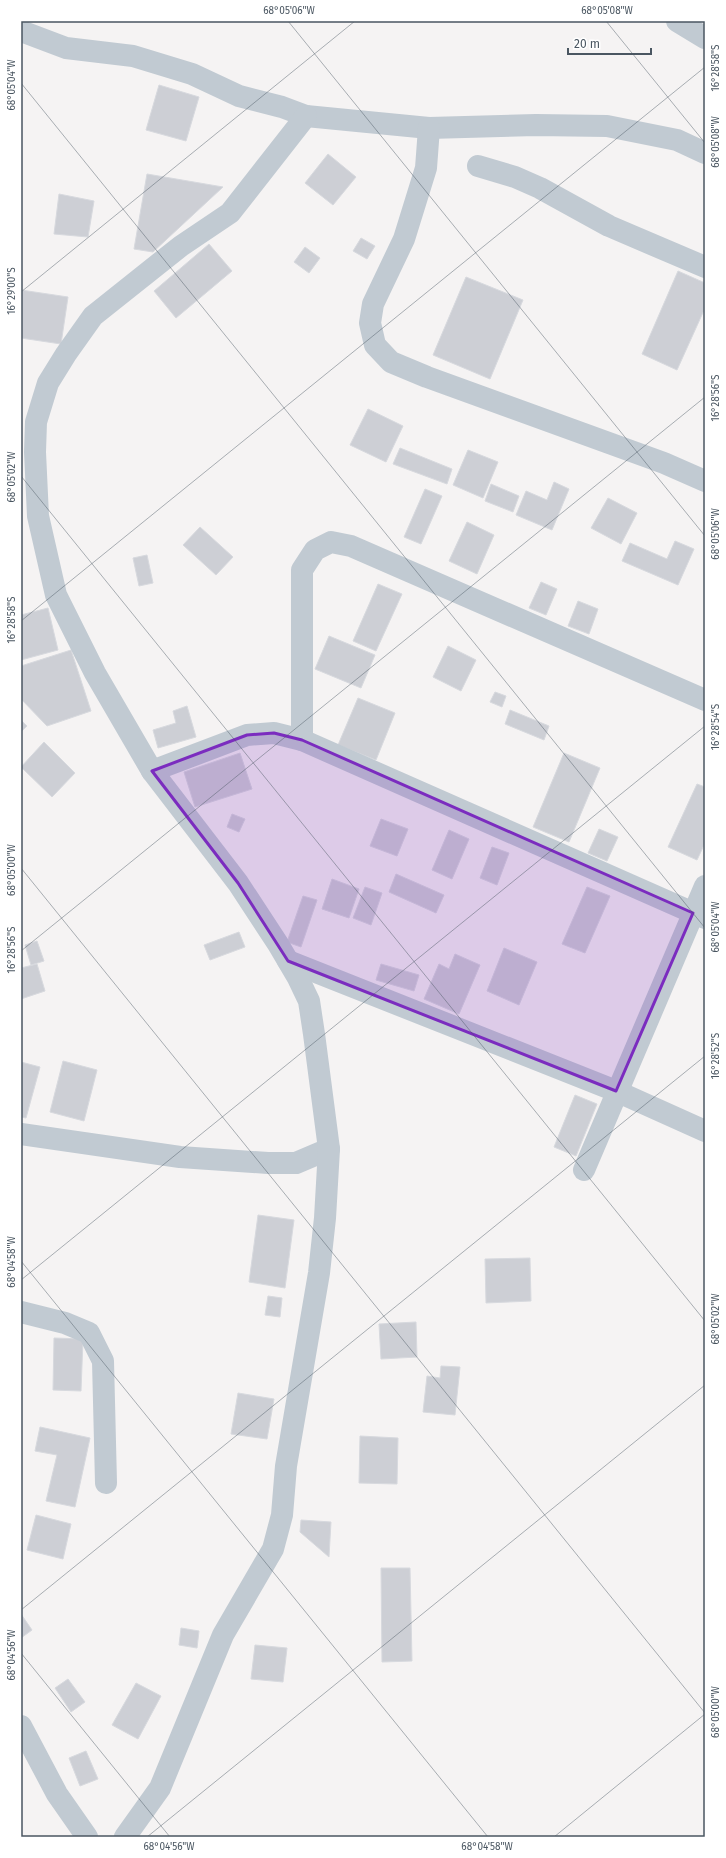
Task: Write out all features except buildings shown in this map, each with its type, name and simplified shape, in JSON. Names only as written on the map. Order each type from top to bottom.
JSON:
[{"type":"street","points":[[677,21],[705,38]]},
{"type":"street","points":[[21,32],[66,48],[133,56],[192,74],[239,96],[282,107],[306,116],[429,128],[536,125],[607,126],[677,140],[705,153]]},
{"type":"street","points":[[124,1837],[160,1788],[223,1636],[272,1549],[282,1515],[286,1466],[319,1273],[329,1149],[309,1001],[288,961],[238,883],[152,770],[95,673],[56,595],[38,516],[35,452],[36,422],[48,383],[66,354],[93,316],[181,246],[230,213],[306,116]]},
{"type":"street","points":[[429,128],[426,168],[404,239],[373,304],[370,323],[375,345],[391,362],[420,374],[664,462],[705,481]]},
{"type":"street","points":[[478,166],[521,180],[575,206],[609,226],[705,267]]},
{"type":"street","points":[[302,740],[302,570],[316,550],[331,542],[351,546],[705,700]]},
{"type":"street","points":[[152,770],[247,736],[274,733],[302,740],[699,916]]},
{"type":"street","points":[[584,1170],[616,1091],[699,916],[705,886]]},
{"type":"street","points":[[288,961],[616,1091],[705,1130]]},
{"type":"street","points":[[21,1134],[180,1157],[268,1163],[296,1164],[329,1149]]},
{"type":"street","points":[[21,1312],[65,1323],[89,1333],[103,1361],[106,1483]]},
{"type":"street","points":[[21,1726],[57,1794],[87,1837]]},
{"type":"highlighted area","points":[[274,733],[302,740],[693,913],[616,1091],[288,961],[238,883],[152,771],[247,735]]}]
